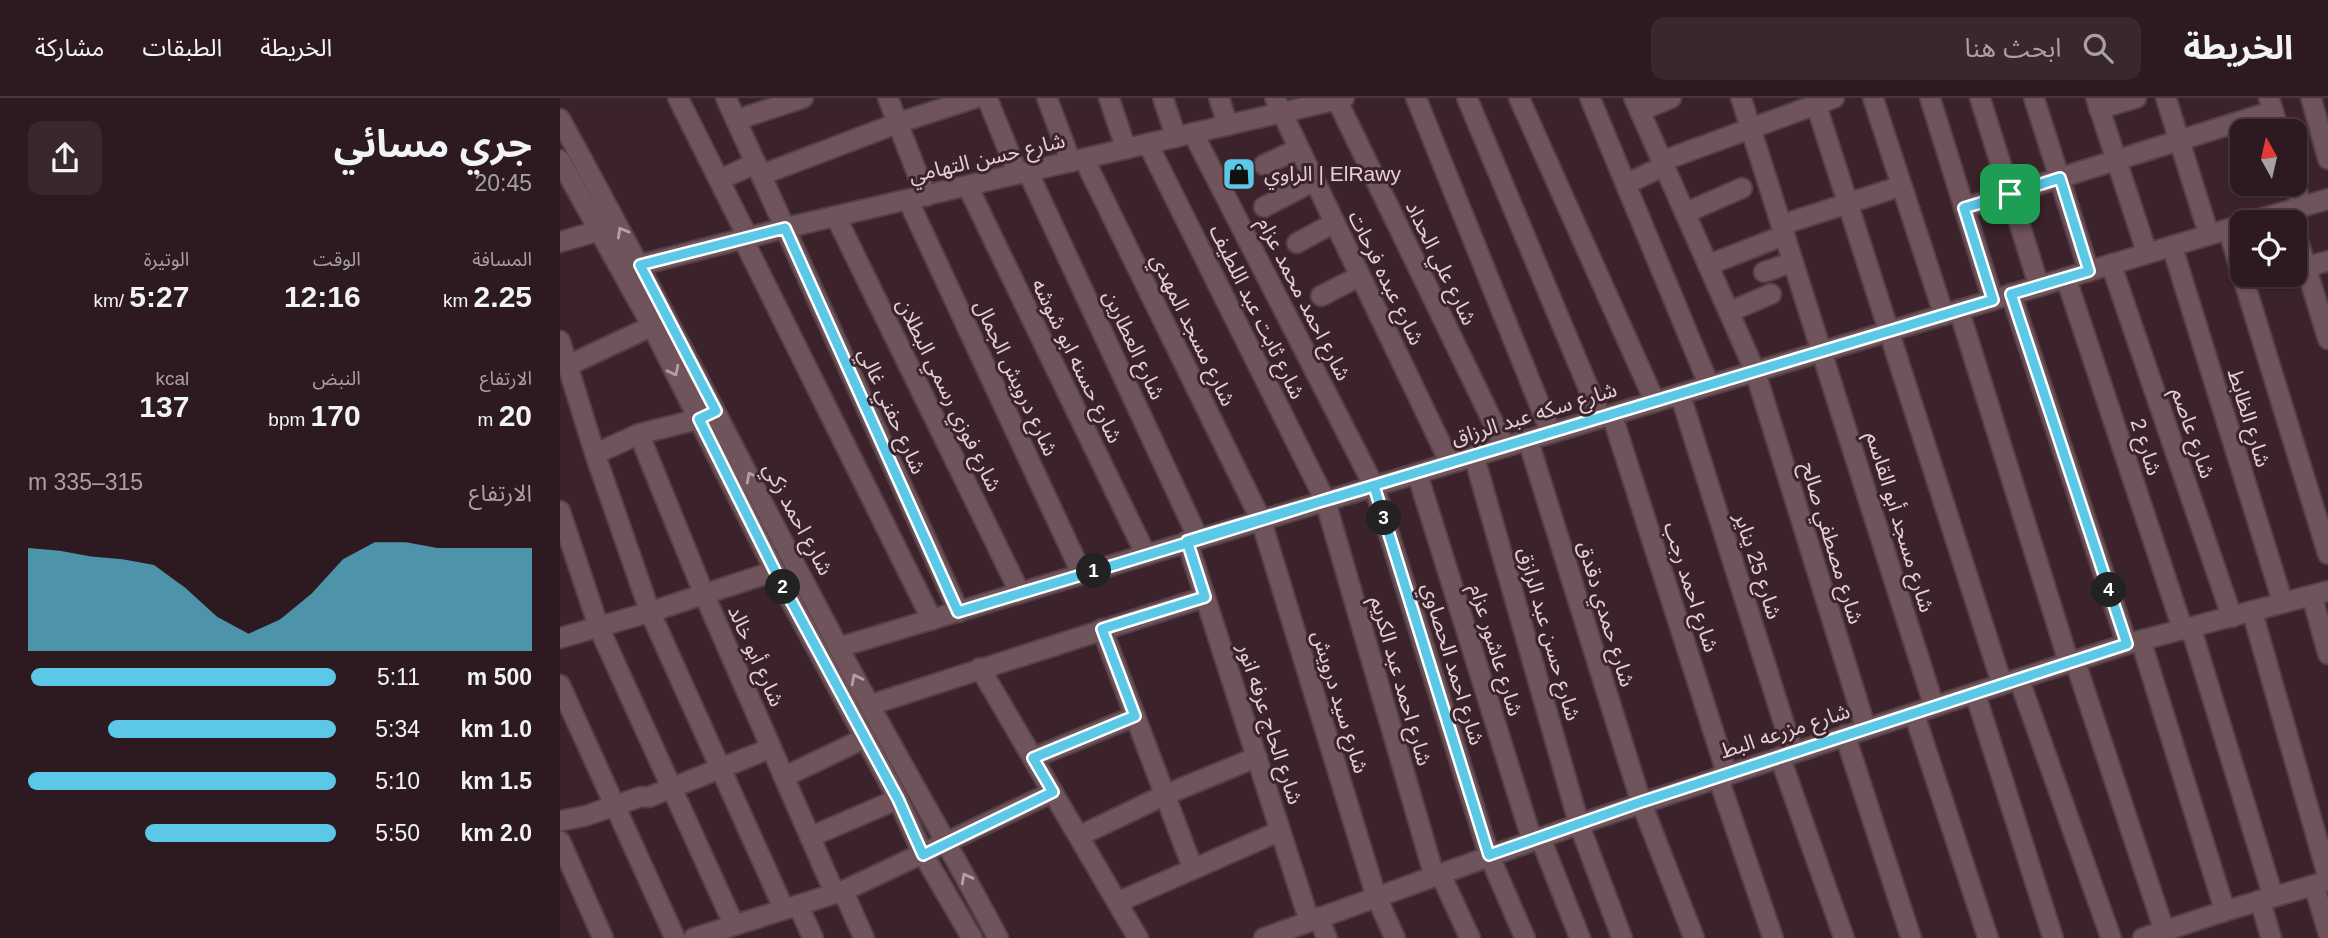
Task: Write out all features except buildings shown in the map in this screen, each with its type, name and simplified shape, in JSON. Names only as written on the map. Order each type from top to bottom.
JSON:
[{"type":"street","points":[[678,98],[932,620]]},
{"type":"street","name":"شارع حفني غالي","points":[[726,98],[958,612]]},
{"type":"street","points":[[736,120],[803,98]]},
{"type":"street","name":"شارع درويش الجمال","points":[[888,98],[898,123],[917,198],[1082,574]]},
{"type":"street","points":[[719,180],[975,98]]},
{"type":"street","name":"شارع العطارين","points":[[987,98],[1193,540]]},
{"type":"street","name":"شارع مسجد المهدي","points":[[1046,98],[1261,520]]},
{"type":"street","points":[[1109,98],[1126,149]]},
{"type":"street","name":"شارع احمد محمد عزام","points":[[1163,98],[1374,486]]},
{"type":"street","points":[[1219,98],[1228,125]]},
{"type":"street","points":[[1416,98],[1551,433]]},
{"type":"street","name":"شارع احمد رجب","points":[[1468,98],[1607,416],[1773,938]]},
{"type":"street","points":[[1519,98],[1655,402]]},
{"type":"street","points":[[1590,98],[1709,386]]},
{"type":"street","points":[[1637,104],[1671,98]]},
{"type":"street","name":"شارع مسجد أبو القاسم","points":[[1741,98],[1777,232],[1793,262],[1934,706]]},
{"type":"street","points":[[1873,98],[1901,186],[1951,312],[2164,930]]},
{"type":"street","points":[[1930,98],[1964,208],[2002,297],[2134,643],[2225,911]]},
{"type":"street","points":[[1980,98],[2039,286]]},
{"type":"street","points":[[2034,98],[2089,271]]},
{"type":"street","points":[[2136,98],[2097,103],[2147,253]]},
{"type":"street","points":[[2166,98],[2180,140],[2226,230],[2328,554]]},
{"type":"street","points":[[2311,98],[2328,159]]},
{"type":"street","name":"شارع حسن التهامي","points":[[640,265],[785,228],[1228,125],[1278,106],[1341,99]]},
{"type":"street","name":"شارع علي الحداد","points":[[1341,99],[1505,447]]},
{"type":"street","points":[[1626,184],[1663,163],[1822,100],[1849,203],[2011,681],[2111,938]]},
{"type":"street","name":"شارع مصطفي صالح","points":[[1637,104],[1755,371],[1866,729]]},
{"type":"street","points":[[1964,208],[2180,140],[2271,105]]},
{"type":"street","name":"شارع عبده فرحات","points":[[1278,106],[1450,463]]},
{"type":"street","name":"شارع احمد زكي","points":[[560,119],[640,265],[775,571],[898,799],[923,855],[970,937]]},
{"type":"street","name":"شارع ثابت عبد اللطيف","points":[[1148,144],[1325,500]]},
{"type":"street","points":[[1264,165],[1298,149]]},
{"type":"street","name":"شارع احمد زكي","points":[[560,160],[652,326],[707,415],[840,647],[998,938]]},
{"type":"street","points":[[1264,207],[1314,181]]},
{"type":"street","points":[[1708,265],[1777,232],[1849,203],[1901,186]]},
{"type":"street","name":"شارع حسنه ابو شوشه","points":[[968,187],[1146,555]]},
{"type":"street","points":[[1685,213],[1742,188]]},
{"type":"street","points":[[2307,210],[2328,199]]},
{"type":"street","name":"شارع فوزي رسمي البطلان","points":[[836,217],[1020,593]]},
{"type":"street","points":[[1297,243],[1334,223]]},
{"type":"street","points":[[560,242],[598,230]]},
{"type":"street","name":"شارع سكه عبد الرزاق","points":[[840,647],[2226,230]]},
{"type":"street","name":"شارع الظابط","points":[[2172,246],[2283,603]]},
{"type":"street","points":[[2307,267],[2328,261]]},
{"type":"street","points":[[1764,272],[1793,262]]},
{"type":"street","name":"شارع عاصم","points":[[2111,264],[2232,617]]},
{"type":"street","points":[[2307,270],[2327,330]]},
{"type":"street","points":[[1321,296],[1360,276]]},
{"type":"street","name":"شارع 2","points":[[2066,278],[2187,629],[2267,898],[2272,938]]},
{"type":"street","points":[[1729,312],[1771,294]]},
{"type":"street","points":[[569,365],[652,326]]},
{"type":"street","points":[[560,341],[595,454],[650,612],[720,767],[791,907],[813,938]]},
{"type":"street","name":"شارع 25 يناير","points":[[1680,394],[1844,938]]},
{"type":"street","points":[[595,454],[639,435],[707,415]]},
{"type":"street","name":"شارع أبو خالد","points":[[639,435],[704,594],[810,837],[864,938]]},
{"type":"street","name":"شارع حمدي دقدق","points":[[1528,440],[1641,802],[1694,938]]},
{"type":"street","name":"شارع حسن عبد الرازق","points":[[1474,456],[1579,824],[1622,938]]},
{"type":"street","name":"شارع عاشور عزام","points":[[1417,473],[1536,839],[1580,938]]},
{"type":"street","name":"شارع احمد الحصاوي","points":[[1374,486],[1489,855],[1525,938]]},
{"type":"street","name":"شارع احمد عبد الكريم","points":[[1325,500],[1437,874],[1470,938]]},
{"type":"street","points":[[560,511],[599,628],[672,788],[746,928]]},
{"type":"street","name":"شارع سيد درويش","points":[[1261,520],[1376,896],[1395,938]]},
{"type":"street","name":"شارع الحاج عرفه انور","points":[[1193,540],[1205,597],[1280,831],[1313,919],[1327,938]]},
{"type":"street","points":[[560,638],[775,571]]},
{"type":"street","points":[[2320,594],[2328,654]]},
{"type":"street","name":"شارع مزرعه البط","points":[[1264,938],[1641,802],[1934,706],[2134,643],[2320,594]]},
{"type":"street","points":[[870,705],[1205,597]]},
{"type":"street","points":[[2252,611],[2323,881],[2328,932]]},
{"type":"street","points":[[1102,629],[1193,869]]},
{"type":"street","points":[[980,668],[1138,938]]},
{"type":"street","points":[[560,685],[675,938]]},
{"type":"street","points":[[1975,693],[2053,938]]},
{"type":"street","points":[[1914,713],[1988,938]]},
{"type":"street","points":[[1033,758],[1135,716]]},
{"type":"street","points":[[1845,735],[1912,938]]},
{"type":"street","points":[[785,778],[865,738]]},
{"type":"street","points":[[560,821],[585,816],[640,797],[649,797],[771,748]]},
{"type":"street","points":[[1079,836],[1165,794],[1257,757]]},
{"type":"street","points":[[694,938],[746,928],[791,907],[839,892],[1053,792]]},
{"type":"street","points":[[810,837],[898,799]]},
{"type":"street","points":[[1118,902],[1280,831]]},
{"type":"street","points":[[560,841],[603,938]]},
{"type":"street","points":[[2143,938],[2164,930],[2188,931],[2225,911],[2323,881]]},
{"type":"place","name":"الراوي | ElRawy","points":[[1239,174]]},
{"type":"route","points":[[2010,194],[1964,208],[1993,300],[1187,541],[958,612],[785,228],[640,265],[716,411],[699,419],[775,571],[898,799],[923,855],[1053,792],[1033,758],[1135,716],[1102,629],[1205,597],[1187,541],[1374,486],[1489,855],[1641,802],[2127,644],[2011,294],[2089,271],[2060,178],[2010,194]]}]
